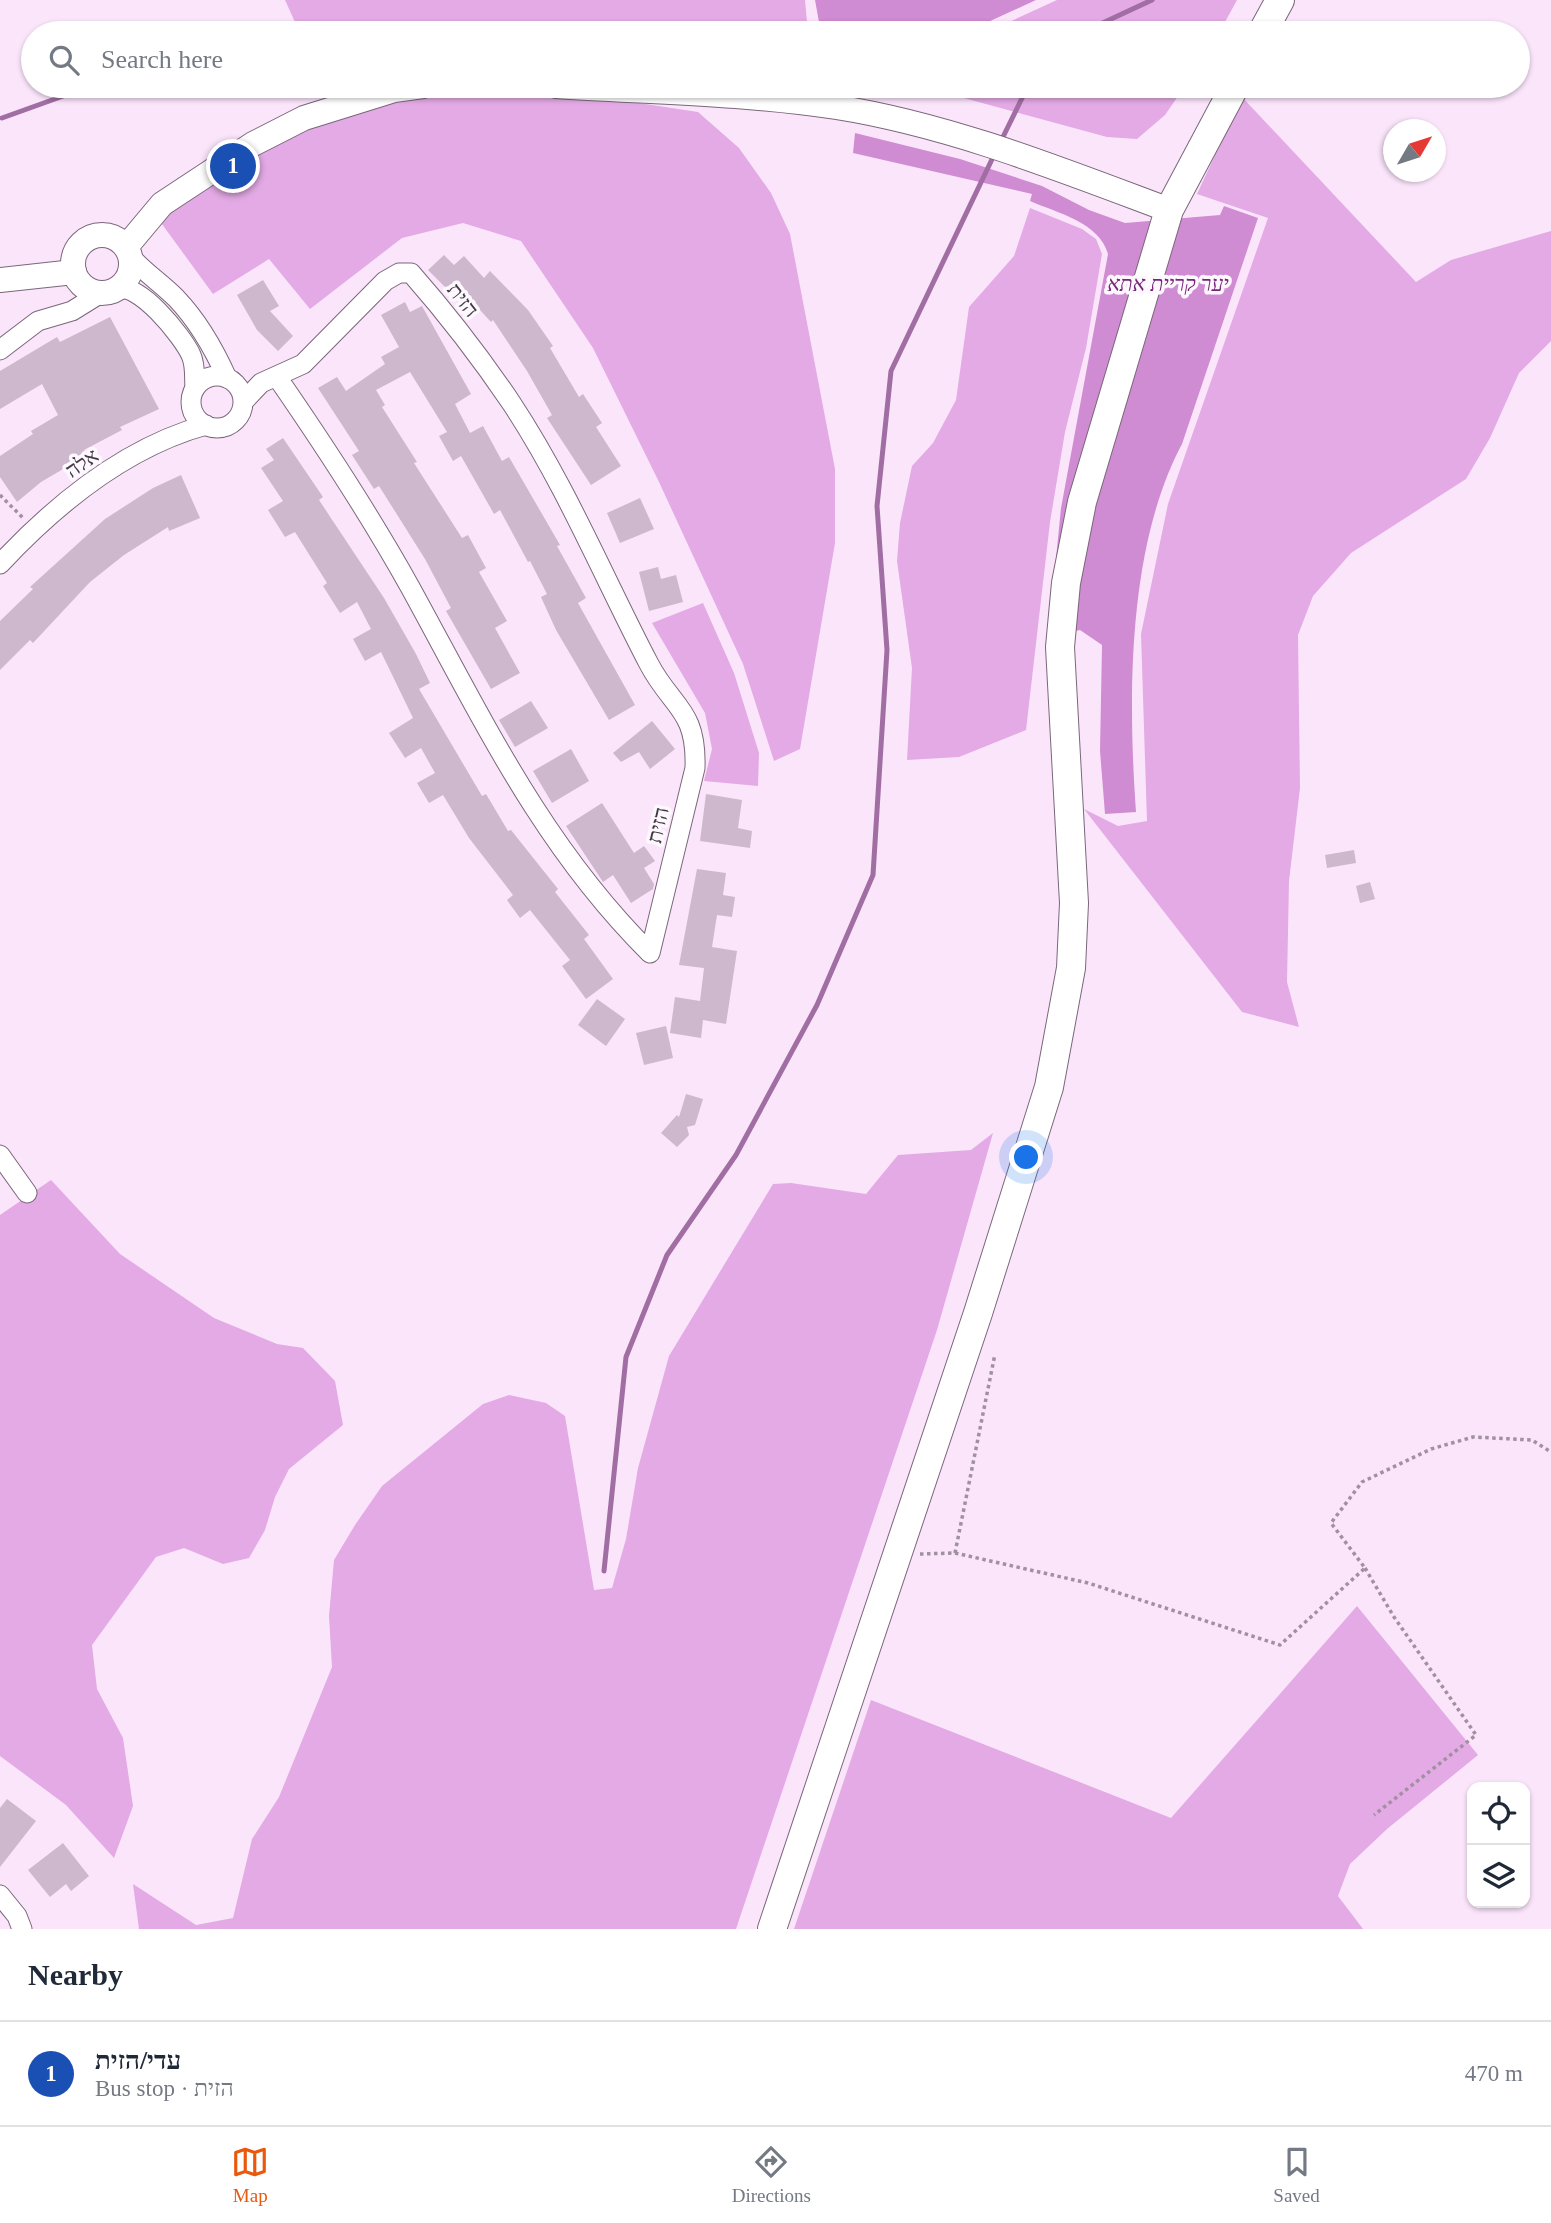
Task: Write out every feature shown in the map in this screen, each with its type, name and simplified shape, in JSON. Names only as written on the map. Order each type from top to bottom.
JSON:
[{"type":"main road","points":[[1269,21],[1280,0]]},
{"type":"main road","points":[[772,1929],[1049,1087],[1071,968],[1074,904],[1060,647],[1066,583],[1083,502],[1169,210],[1229,98]]},
{"type":"street","points":[[0,349],[38,321],[72,311],[108,292],[129,276],[128,252],[162,204],[253,144],[304,118],[368,98]]},
{"type":"street","points":[[745,98],[837,107],[979,144],[1169,210]]},
{"type":"street","points":[[94,236],[112,236],[128,252],[195,321],[216,353],[228,378],[239,387],[244,401],[242,410],[232,424],[215,428],[199,420],[192,405],[195,388],[191,354],[169,324],[145,299],[127,289],[108,292],[84,287],[74,272],[75,254],[86,240],[94,236]]},
{"type":"street","points":[[0,280],[74,272]]},
{"type":"street","name":"הזית","points":[[244,401],[261,383],[303,364],[385,281],[399,273],[411,273],[443,309],[513,405],[603,571],[651,668],[689,720],[696,745],[695,768],[650,953],[588,885],[556,844],[471,702],[366,512],[277,377]]},
{"type":"street","points":[[195,388],[213,376],[228,378]]},
{"type":"street","name":"אלה","points":[[0,564],[33,529],[64,503],[175,433],[206,425]]},
{"type":"street","points":[[0,1155],[27,1193]]},
{"type":"street","points":[[0,1895],[17,1916],[22,1929]]},
{"type":"path","points":[[0,495],[33,529]]},
{"type":"path","points":[[955,1553],[995,1354]]},
{"type":"path","points":[[1374,1815],[1476,1735],[1394,1617],[1365,1568],[1331,1523],[1362,1482],[1432,1449],[1473,1437],[1532,1440],[1551,1452]]},
{"type":"path","points":[[897,1554],[955,1553],[1088,1583],[1280,1645],[1365,1568]]},
{"type":"shaded area","points":[[285,0],[805,0],[807,21],[295,21]]},
{"type":"shaded area","points":[[1057,0],[1237,0],[1226,21],[1011,21]]},
{"type":"shaded area","points":[[415,98],[580,98],[698,112],[739,148],[771,193],[790,234],[835,469],[835,543],[800,749],[774,761],[743,664],[659,482],[593,348],[521,241],[463,223],[402,238],[310,309],[269,259],[213,294],[159,220],[275,140],[341,115]]},
{"type":"shaded area","points":[[964,98],[1177,98],[1165,115],[1137,139],[1107,137]]},
{"type":"shaded area","points":[[1243,98],[1416,282],[1451,260],[1551,231],[1551,341],[1519,373],[1490,438],[1466,479],[1351,553],[1313,596],[1298,635],[1300,788],[1289,881],[1287,982],[1299,1027],[1242,1012],[1084,809],[1118,826],[1147,821],[1141,634],[1168,504],[1268,218],[1197,194]]},
{"type":"shaded area","points":[[1030,208],[1082,229],[1096,239],[1102,254],[1086,348],[1065,432],[1050,522],[1026,730],[959,757],[907,760],[912,668],[897,561],[900,523],[912,466],[933,443],[956,400],[969,307],[1014,256]]},
{"type":"shaded area","points":[[703,603],[734,673],[759,753],[758,786],[704,781],[712,749],[705,713],[652,623]]},
{"type":"shaded area","points":[[993,1133],[937,1330],[736,1929],[139,1929],[133,1884],[196,1925],[233,1918],[252,1839],[279,1797],[332,1667],[329,1616],[334,1560],[382,1486],[483,1404],[509,1395],[546,1403],[565,1416],[594,1590],[612,1588],[626,1539],[638,1468],[669,1356],[773,1184],[791,1183],[866,1194],[898,1155],[971,1150]]},
{"type":"shaded area","points":[[51,1180],[120,1254],[214,1318],[277,1344],[303,1348],[335,1381],[343,1425],[289,1469],[275,1497],[265,1530],[249,1558],[223,1564],[184,1548],[156,1557],[92,1645],[97,1689],[123,1738],[133,1806],[114,1858],[66,1805],[0,1756],[0,1215]]},
{"type":"shaded area","points":[[1357,1606],[1478,1755],[1387,1829],[1350,1864],[1338,1896],[1363,1929],[794,1929],[871,1700],[1171,1818]]},
{"type":"green space","points":[[815,0],[1036,0],[990,21],[819,21]]},
{"type":"green space","name":"יער קריית אתא","points":[[855,133],[960,159],[1042,186],[1089,210],[1125,223],[1220,215],[1224,206],[1258,218],[1182,444],[1164,485],[1150,529],[1135,624],[1132,721],[1136,812],[1105,814],[1100,751],[1102,645],[1080,630],[1062,634],[1050,619],[1061,508],[1108,254],[1096,234],[1086,226],[1030,201],[1032,194],[853,153]]},
{"type":"building","points":[[444,255],[454,265],[464,256],[484,278],[490,271],[528,310],[553,346],[550,348],[579,397],[583,394],[602,423],[596,427],[621,466],[591,485],[547,418],[552,415],[493,320],[491,322],[457,285],[450,292],[428,270]]},
{"type":"building","points":[[263,280],[279,306],[270,311],[293,336],[278,351],[257,330],[237,295]]},
{"type":"building","points":[[405,302],[410,312],[422,306],[471,394],[455,404],[470,433],[483,426],[502,461],[509,457],[560,545],[557,546],[586,598],[578,603],[635,705],[609,720],[556,630],[541,597],[547,594],[530,561],[528,562],[500,510],[494,514],[461,456],[453,461],[439,436],[447,432],[410,372],[376,390],[385,405],[382,407],[417,462],[414,463],[462,538],[468,535],[486,568],[479,572],[507,621],[495,628],[520,673],[491,689],[446,611],[451,608],[425,559],[379,486],[374,489],[352,455],[359,451],[318,388],[337,377],[346,391],[385,364],[381,357],[399,347],[381,315]]},
{"type":"building","points":[[110,317],[159,409],[120,427],[122,430],[84,450],[87,455],[41,482],[17,502],[0,477],[0,456],[33,434],[31,431],[58,415],[42,384],[0,409],[0,371],[57,337],[60,342]]},
{"type":"building","points":[[283,438],[323,497],[319,500],[384,598],[416,654],[430,683],[419,689],[482,796],[486,794],[508,831],[511,830],[558,889],[555,892],[589,935],[584,939],[613,979],[586,999],[562,966],[570,960],[530,910],[520,918],[507,900],[513,895],[469,838],[443,795],[429,803],[417,783],[435,773],[421,748],[405,758],[389,733],[413,718],[381,652],[365,661],[353,639],[371,629],[357,602],[340,613],[323,586],[327,583],[295,532],[285,537],[268,510],[283,501],[261,468],[274,460],[266,449]]},
{"type":"building","points":[[181,475],[200,518],[169,531],[168,527],[124,555],[90,582],[33,643],[30,640],[0,670],[0,621],[33,589],[30,587],[105,519],[153,488]]},
{"type":"building","points":[[640,498],[654,529],[620,543],[607,513]]},
{"type":"building","points":[[658,567],[661,579],[676,575],[683,602],[649,611],[639,572]]},
{"type":"building","points":[[531,701],[548,728],[515,747],[499,720]]},
{"type":"building","points":[[652,721],[675,749],[650,769],[639,752],[621,762],[613,753]]},
{"type":"building","points":[[571,749],[589,781],[552,803],[533,771]]},
{"type":"building","points":[[706,794],[742,800],[738,828],[752,831],[750,848],[700,841]]},
{"type":"building","points":[[602,803],[634,853],[644,846],[655,861],[644,868],[654,884],[653,889],[631,903],[613,875],[603,882],[566,826]]},
{"type":"building","points":[[1354,850],[1356,863],[1327,868],[1325,855]]},
{"type":"building","points":[[697,869],[726,873],[723,895],[735,897],[732,917],[717,915],[712,947],[737,951],[726,1024],[703,1020],[701,1038],[670,1033],[675,997],[700,1001],[704,968],[679,965]]},
{"type":"building","points":[[1370,882],[1375,899],[1360,903],[1356,886]]},
{"type":"building","points":[[597,999],[625,1019],[606,1046],[578,1025]]},
{"type":"building","points":[[666,1026],[673,1058],[644,1065],[636,1033]]},
{"type":"building","points":[[686,1094],[703,1099],[695,1125],[687,1127],[689,1135],[677,1147],[661,1133],[677,1115],[679,1117]]},
{"type":"building","points":[[7,1799],[36,1821],[0,1867],[0,1808]]},
{"type":"building","points":[[63,1843],[89,1876],[71,1891],[66,1884],[50,1897],[28,1870]]},
{"type":"waterway","points":[[1107,21],[1152,0]]},
{"type":"waterway","points":[[2,118],[58,98]]},
{"type":"waterway","points":[[1001,141],[1022,98]]},
{"type":"waterway","points":[[604,1571],[626,1357],[667,1255],[736,1155],[817,1005],[873,875],[887,650],[877,506],[891,371],[995,153]]},
{"type":"place","name":"עדי/הזית","points":[[233,166]]}]
